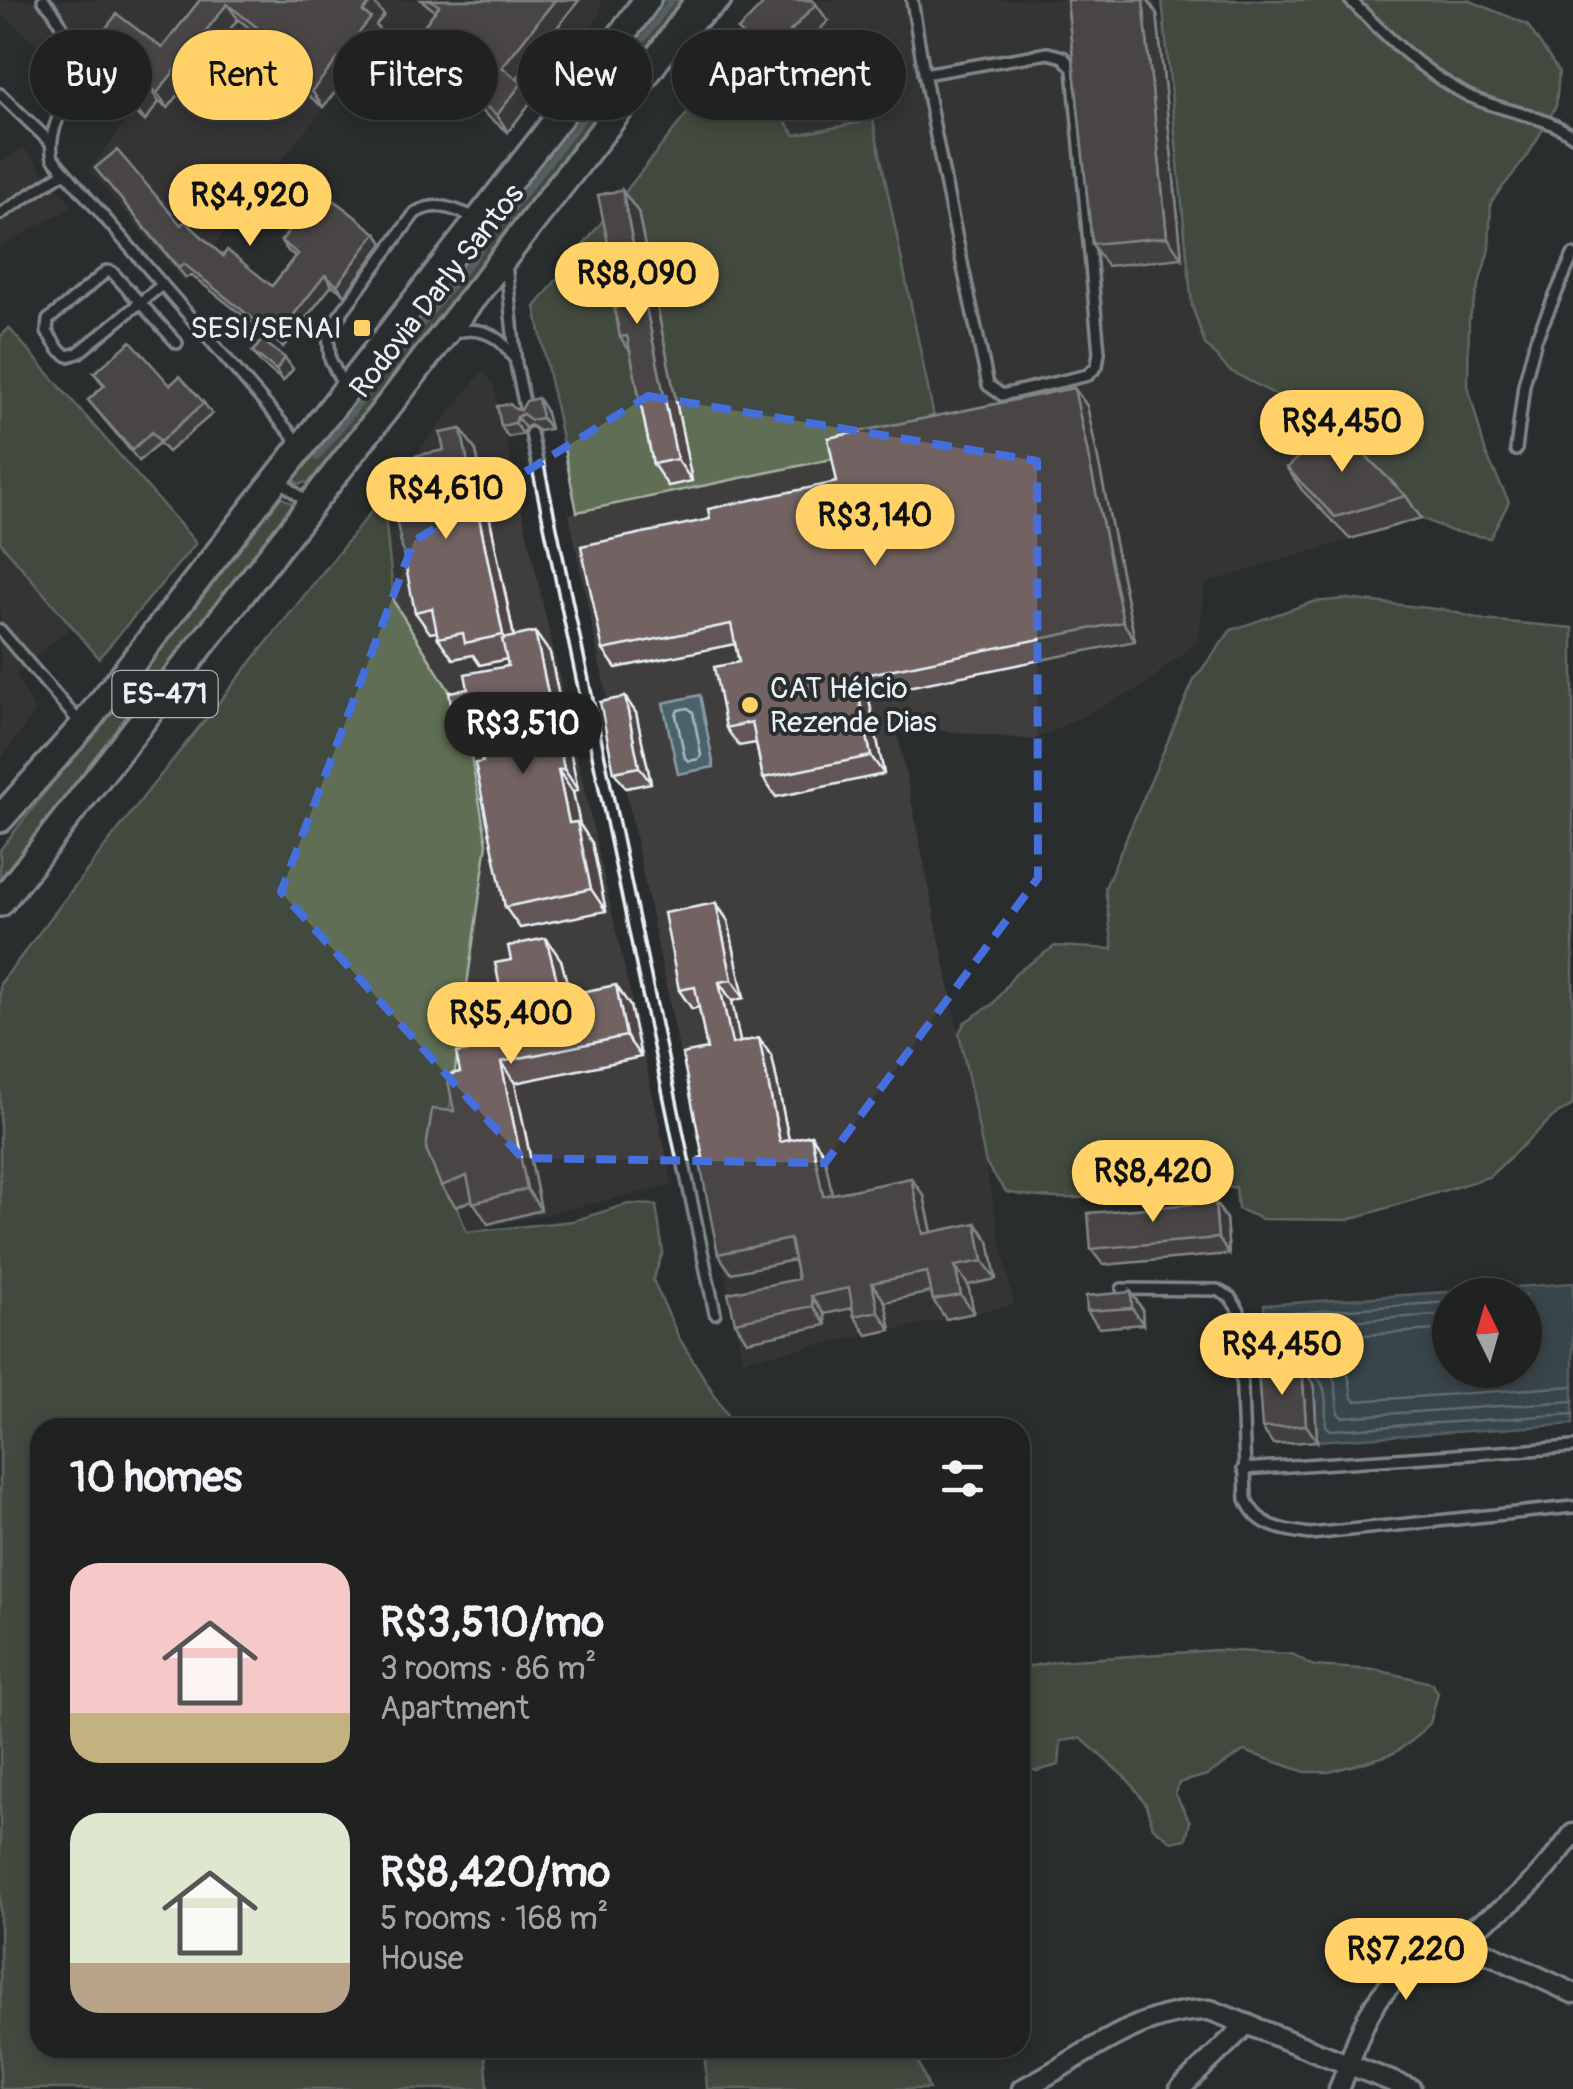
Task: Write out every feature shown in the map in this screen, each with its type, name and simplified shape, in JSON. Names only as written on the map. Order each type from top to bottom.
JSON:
[{"type":"main road","name":"Rodovia Darly Santos","points":[[0,819],[82,726],[647,0]]},
{"type":"main road","name":"Rodovia Darly Santos","points":[[0,903],[506,256],[699,0]]},
{"type":"street","points":[[671,40],[720,0]]},
{"type":"street","points":[[1339,2089],[1378,1999],[1415,1962],[1512,1902],[1573,1834]]},
{"type":"street","points":[[1455,1938],[1573,1993]]},
{"type":"street","points":[[1022,2089],[1158,2015],[1210,2010],[1412,2089]]},
{"type":"street","points":[[1180,2089],[1248,2024]]},
{"type":"lane","points":[[43,0],[64,31],[71,76],[50,142],[53,158],[301,446]]},
{"type":"lane","points":[[912,0],[924,74],[988,385],[1002,394],[1088,375],[1100,360],[1073,69],[1064,57],[1048,53],[924,74]]},
{"type":"lane","points":[[1350,0],[1416,63],[1465,94],[1560,127],[1573,136]]},
{"type":"lane","points":[[0,94],[50,142]]},
{"type":"lane","points":[[0,214],[62,169]]},
{"type":"lane","points":[[345,389],[330,358],[328,331],[415,213],[434,206],[448,207],[478,219]]},
{"type":"lane","points":[[1516,450],[1524,385],[1536,339],[1573,255]]},
{"type":"lane","points":[[506,256],[516,364],[526,413]]},
{"type":"lane","points":[[162,285],[141,302],[78,354],[68,356],[59,350],[46,332],[48,320],[102,272],[112,272],[141,302],[176,343]]},
{"type":"lane","points":[[439,342],[466,330],[487,332],[506,345],[516,364]]},
{"type":"lane","points":[[531,432],[715,1313]]},
{"type":"lane","points":[[276,478],[310,505]]},
{"type":"lane","points":[[0,630],[82,726]]},
{"type":"lane","points":[[1122,1289],[1217,1290],[1230,1297],[1239,1311],[1246,1499],[1252,1513],[1265,1524],[1310,1534],[1573,1507]]},
{"type":"lane","points":[[1244,1469],[1573,1447]]},
{"type":"highlighted area","points":[[648,396],[1037,461],[1038,878],[825,1163],[522,1158],[281,892],[414,541]]},
{"type":"shaded area","points":[[0,0],[601,0],[601,14],[590,30],[518,30],[518,119],[508,132],[492,120],[498,120],[498,30],[333,30],[333,95],[185,283],[89,170],[126,120],[152,120],[152,30],[30,30],[30,39],[0,13]]},
{"type":"shaded area","points":[[774,0],[1154,0],[1165,30],[1192,306],[1205,344],[1229,370],[1326,422],[1421,518],[1205,583],[1199,640],[1142,687],[1034,740],[896,726],[1014,1305],[743,1360],[569,514],[577,511],[535,307],[681,120],[906,120],[906,30],[751,30]]},
{"type":"shaded area","points":[[23,147],[73,206],[0,247],[0,163]]},
{"type":"shaded area","points":[[483,370],[494,386],[673,1185],[467,1232],[441,1170],[487,843],[463,713],[394,602],[383,497]]},
{"type":"shaded area","points":[[0,542],[71,627],[16,673],[35,712],[0,761]]},
{"type":"green space","points":[[662,0],[681,0],[652,40],[652,30],[640,30]]},
{"type":"green space","points":[[1162,0],[1468,0],[1527,24],[1559,72],[1556,106],[1528,155],[1491,202],[1489,249],[1469,320],[1468,386],[1486,454],[1509,502],[1490,538],[1451,531],[1421,518],[1326,422],[1229,370],[1205,344],[1192,306]]},
{"type":"green space","points":[[571,120],[592,120],[310,482],[298,484],[290,478]]},
{"type":"green space","points":[[682,120],[784,120],[795,135],[873,120],[938,437],[577,512],[535,307]]},
{"type":"green space","points":[[9,328],[196,543],[99,658],[0,542],[0,337]]},
{"type":"green space","points":[[278,495],[293,504],[0,880],[0,850]]},
{"type":"green space","points":[[383,497],[394,602],[463,713],[487,843],[441,1170],[467,1232],[573,1221],[628,1204],[656,1205],[663,1252],[653,1280],[679,1338],[727,1418],[30,1418],[30,2058],[486,2058],[488,2089],[0,2089],[0,984]]},
{"type":"green space","points":[[1347,599],[1445,610],[1484,620],[1573,628],[1573,1105],[1554,1116],[1489,1177],[1347,1220],[1262,1219],[1238,1209],[1236,1187],[1194,1190],[1164,1158],[1133,1184],[1105,1195],[1053,1198],[1006,1192],[986,1164],[959,1033],[965,1022],[993,1004],[1016,973],[1055,946],[1113,949],[1105,888],[1194,680],[1231,630],[1313,602]]},
{"type":"green space","points":[[1217,1650],[1292,1654],[1314,1666],[1377,1670],[1432,1683],[1438,1693],[1430,1723],[1394,1753],[1329,1772],[1305,1772],[1244,1751],[1207,1775],[1179,1783],[1175,1793],[1190,1822],[1186,1839],[1172,1842],[1153,1827],[1146,1804],[1129,1781],[1081,1738],[1061,1741],[1059,1765],[1030,1769],[1030,1666]]},
{"type":"green space","points":[[705,2058],[917,2058],[929,2089],[707,2089]]},
{"type":"water","points":[[700,695],[714,767],[678,774],[663,703]]},
{"type":"water","points":[[1573,1283],[1573,1424],[1317,1441],[1314,1384],[1269,1387],[1264,1305],[1432,1293],[1432,1388],[1542,1388],[1542,1285]]},
{"type":"building","points":[[200,0],[372,0],[363,12],[371,18],[361,30],[333,30],[333,65],[313,90],[313,30],[261,30],[227,4],[207,30],[176,30]]},
{"type":"building","points":[[431,0],[555,0],[531,30],[518,30],[518,47],[502,67],[518,80],[518,88],[498,114],[498,30],[421,30],[439,6]]},
{"type":"building","points":[[767,0],[812,0],[816,4],[791,30],[738,30]]},
{"type":"building","points":[[1067,0],[1143,0],[1167,237],[1092,244]]},
{"type":"building","points":[[117,14],[138,30],[104,30]]},
{"type":"building","points":[[172,35],[172,74],[157,93],[152,89],[152,40],[162,48]]},
{"type":"building","points":[[117,150],[181,225],[185,221],[223,256],[227,250],[272,286],[298,254],[281,241],[321,190],[376,233],[337,285],[325,275],[276,337],[184,264],[179,268],[95,168]]},
{"type":"building","points":[[622,190],[677,459],[653,464],[627,336],[620,337],[614,308],[621,306],[598,195]]},
{"type":"building","points":[[262,340],[285,358],[276,370],[253,352]]},
{"type":"building","points":[[131,341],[170,385],[180,376],[204,403],[160,442],[152,432],[132,450],[88,400],[105,385],[94,373]]},
{"type":"building","points":[[1074,388],[1123,622],[855,677],[871,756],[763,778],[752,722],[726,728],[714,667],[739,662],[731,624],[603,650],[581,546],[710,519],[708,509],[837,482],[828,438]]},
{"type":"building","points":[[538,398],[542,418],[531,420],[523,414],[515,423],[501,426],[497,406],[510,404],[521,410],[526,401]]},
{"type":"building","points":[[1333,423],[1406,496],[1335,517],[1287,468]]},
{"type":"building","points":[[461,429],[503,635],[465,643],[463,633],[438,638],[432,608],[415,612],[388,479],[408,475],[405,458],[444,450],[440,433]]},
{"type":"building","points":[[535,632],[564,769],[558,770],[569,823],[577,822],[591,889],[505,907],[475,763],[483,762],[474,719],[454,723],[449,692],[468,689],[465,674],[508,666],[502,639]]},
{"type":"building","points":[[625,697],[639,767],[614,772],[600,702]]},
{"type":"building","points":[[716,903],[732,980],[719,982],[732,1044],[759,1038],[780,1142],[811,1135],[823,1196],[911,1178],[923,1234],[976,1223],[983,1261],[955,1266],[961,1295],[933,1300],[927,1272],[872,1283],[878,1311],[854,1316],[849,1288],[811,1296],[813,1306],[735,1322],[728,1293],[798,1279],[790,1239],[718,1254],[682,1054],[707,1049],[695,987],[679,990],[664,913]]},
{"type":"building","points":[[546,938],[561,996],[616,985],[626,1036],[501,1062],[527,1189],[473,1203],[467,1176],[441,1186],[426,1149],[432,1109],[454,1111],[447,1075],[460,1072],[456,1053],[468,1051],[462,1021],[478,1018],[489,1007],[486,995],[501,992],[495,963],[511,960],[508,946]]},
{"type":"building","points":[[1215,1202],[1218,1238],[1091,1249],[1088,1213]]},
{"type":"building","points":[[1131,1292],[1132,1308],[1087,1311],[1086,1296]]},
{"type":"building","points":[[1302,1368],[1306,1425],[1262,1428],[1258,1371]]},
{"type":"waterway","points":[[317,458],[672,0]]},
{"type":"place","name":"SESI/SENAI","points":[[362,328]]},
{"type":"place","name":"CAT Hélcio Rezende Dias","points":[[750,705]]}]
